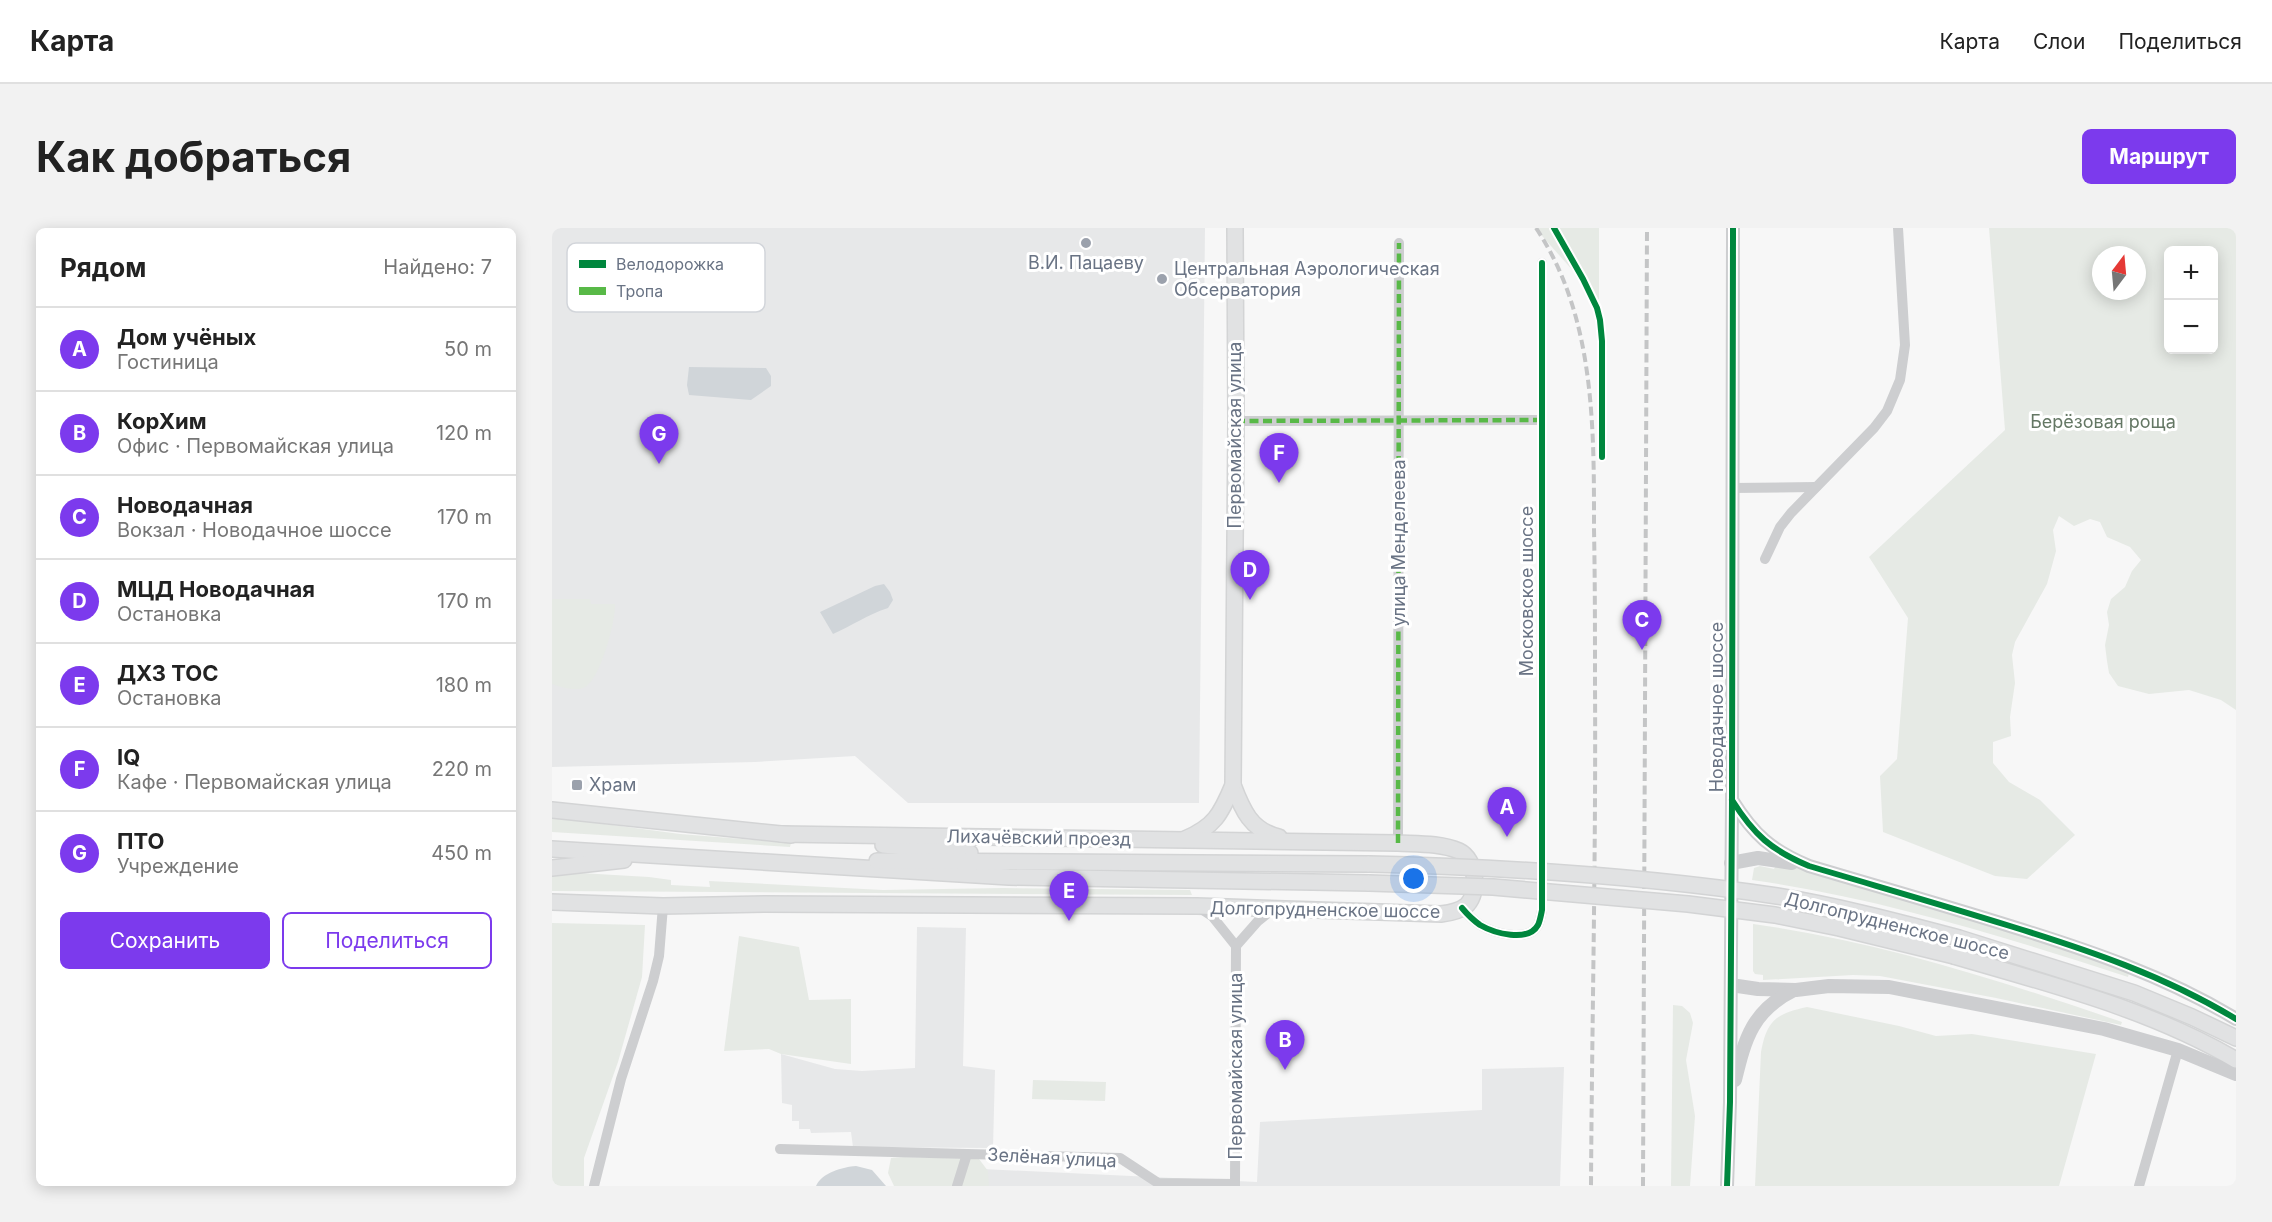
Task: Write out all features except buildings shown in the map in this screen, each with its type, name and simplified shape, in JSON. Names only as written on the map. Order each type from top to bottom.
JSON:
[{"type":"main road","name":"Первомайская улица","points":[[1233,785],[1235,228]]},
{"type":"main road","points":[[1179,841],[1198,834],[1216,819],[1233,785]]},
{"type":"main road","points":[[1233,785],[1250,821],[1260,830],[1273,836],[1296,841]]},
{"type":"main road","name":"Лихачёвский проезд","points":[[552,810],[932,850],[1095,863]]},
{"type":"main road","name":"Лихачёвский проезд","points":[[781,834],[1296,841]]},
{"type":"main road","name":"Долгопрудненское шоссе","points":[[552,902],[663,906],[765,904],[1197,906],[1441,914],[1462,908],[1468,904],[1473,894],[1474,873],[1471,862],[1461,852],[1445,846],[1296,841]]},
{"type":"main road","name":"Лихачёвский проезд","points":[[552,849],[919,873],[1175,881]]},
{"type":"main road","points":[[552,868],[664,856]]},
{"type":"main road","name":"Лихачёвский проезд","points":[[746,860],[1369,864]]},
{"type":"main road","name":"Долгопрудненское шоссе","points":[[1369,864],[1517,870],[1690,885],[1843,909],[1959,938],[2134,993],[2236,1038]]},
{"type":"main road","name":"Долгопрудненское шоссе","points":[[1175,881],[1493,887],[1688,904],[1775,915],[1954,956],[2075,992],[2184,1034],[2236,1060]]},
{"type":"street","name":"Новодачное шоссе","points":[[1727,1186],[1731,985],[1733,228]]},
{"type":"street","points":[[1765,559],[1780,527],[1874,428],[1887,411],[1900,380],[1905,345],[1898,228]]},
{"type":"street","name":"улица Менделеева","points":[[1398,843],[1399,243]]},
{"type":"street","name":"Московское шоссе","points":[[1462,908],[1478,924],[1492,931],[1508,934],[1523,934],[1533,930],[1540,918],[1543,853],[1542,263]]},
{"type":"street","points":[[1236,421],[1542,420]]},
{"type":"street","points":[[1732,488],[1816,487]]},
{"type":"street","points":[[1732,800],[1767,844],[1786,856],[1809,866],[1980,916],[2119,962],[2176,986],[2236,1019]]},
{"type":"street","points":[[1731,862],[1758,858],[1809,866]]},
{"type":"street","points":[[594,1186],[621,1079],[653,981],[659,956],[663,906]]},
{"type":"street","name":"Первомайская улица","points":[[1197,906],[1212,916],[1236,946],[1235,1185]]},
{"type":"street","name":"Первомайская улица","points":[[1236,946],[1258,921],[1274,909]]},
{"type":"street","points":[[1731,985],[1758,989],[1796,990],[1829,986],[1889,987],[2104,1029],[2178,1050],[2236,1074]]},
{"type":"street","points":[[1730,1102],[1740,1059],[1751,1029],[1762,1012],[1776,999],[1796,990]]},
{"type":"street","points":[[2139,1186],[2178,1050]]},
{"type":"street","points":[[780,1149],[967,1154]]},
{"type":"street","name":"Зелёная улица","points":[[957,1186],[967,1154],[1120,1158],[1158,1183],[1235,1185]]},
{"type":"shaded area","points":[[552,228],[1205,228],[1199,803],[908,803],[855,756],[755,762],[552,767]]},
{"type":"shaded area","points":[[689,367],[766,368],[771,376],[771,386],[751,400],[689,395],[687,385]]},
{"type":"shaded area","points":[[884,584],[893,600],[888,608],[833,634],[820,612]]},
{"type":"shaded area","points":[[917,927],[966,928],[963,1066],[995,1070],[993,1148],[853,1147],[851,1132],[811,1133],[810,1129],[799,1129],[799,1121],[792,1121],[792,1105],[782,1103],[781,1054],[835,1069],[862,1071],[915,1068]]},
{"type":"shaded area","points":[[1564,1067],[1560,1186],[982,1186],[982,1169],[1257,1182],[1260,1122],[1482,1110],[1482,1069]]},
{"type":"shaded area","points":[[856,1166],[872,1170],[886,1186],[816,1186],[827,1174]]},
{"type":"green space","points":[[1535,228],[1599,228],[1599,300]]},
{"type":"green space","name":"Берёзовая роща","points":[[1989,228],[2236,228],[2236,710],[2221,700],[2189,690],[2149,694],[2118,686],[2109,673],[2107,661],[2105,645],[2109,625],[2107,612],[2111,599],[2125,587],[2132,571],[2141,560],[2130,547],[2107,537],[2100,522],[2090,519],[2074,526],[2059,516],[2053,530],[2056,551],[2047,584],[2015,642],[2012,655],[2015,683],[2010,717],[2011,736],[1993,742],[1993,763],[2009,782],[2040,800],[2075,835],[2027,879],[1995,876],[1883,832],[1880,776],[1897,759],[1908,618],[1869,557],[2005,430]]},
{"type":"green space","points":[[552,599],[590,599],[591,604],[615,604],[610,636],[601,662],[591,682],[585,687],[577,689],[552,684]]},
{"type":"green space","points":[[552,817],[680,834],[791,843],[790,847],[552,832]]},
{"type":"green space","points":[[1777,863],[2052,945],[2129,973],[2128,977],[1942,920],[1847,897],[1752,880],[1754,868],[1760,866],[1774,869]]},
{"type":"green space","points":[[580,873],[649,877],[671,880],[671,885],[710,887],[709,881],[883,890],[1003,888],[1190,890],[1192,895],[552,891],[552,875]]},
{"type":"green space","points":[[552,923],[645,925],[642,977],[618,1062],[584,1158],[584,1186],[552,1186]]},
{"type":"green space","points":[[1753,924],[1847,941],[1939,964],[2122,1022],[2121,1025],[1880,976],[1853,975],[1763,980],[1763,975],[1755,974],[1753,971]]},
{"type":"green space","points":[[739,936],[799,947],[809,1000],[851,999],[851,1064],[781,1054],[769,1049],[724,1051]]},
{"type":"green space","points":[[1673,1005],[1682,1006],[1690,1013],[1693,1023],[1686,1060],[1695,1116],[1690,1186],[1671,1186]]},
{"type":"green space","points":[[1807,1007],[1936,1036],[1972,1034],[2096,1054],[2059,1186],[1755,1186],[1763,1041],[1770,1026],[1780,1016]]},
{"type":"green space","points":[[1033,1080],[1106,1082],[1105,1101],[1032,1099]]},
{"type":"green space","points":[[891,1158],[979,1159],[988,1171],[989,1186],[894,1186],[888,1173]]},
{"type":"railway","points":[[1536,228],[1555,262],[1570,298],[1580,335],[1591,412],[1594,490],[1595,748],[1591,1186]]},
{"type":"railway","points":[[1643,1186],[1647,228]]},
{"type":"marked path","points":[[1398,843],[1399,243]]},
{"type":"marked path","points":[[1236,421],[1542,420]]},
{"type":"cycle path","points":[[1554,228],[1583,279],[1597,308],[1600,320],[1602,457]]},
{"type":"cycle path","points":[[1727,1186],[1730,1102],[1732,800],[1733,228]]},
{"type":"cycle path","points":[[1462,908],[1480,925],[1510,935],[1527,934],[1533,930],[1539,923],[1542,910],[1542,263]]},
{"type":"cycle path","points":[[1732,800],[1748,823],[1764,840],[1784,854],[1809,866],[1985,918],[2126,965],[2182,990],[2236,1019]]},
{"type":"place","name":"В.И. Пацаеву","points":[[1086,243]]},
{"type":"place","name":"Центральная Аэрологическая Обсерватория","points":[[1162,279]]},
{"type":"place","name":"ПТО","points":[[659,464]]},
{"type":"place","name":"IQ","points":[[1279,483]]},
{"type":"place","name":"МЦД Новодачная","points":[[1250,600]]},
{"type":"place","name":"Новодачная","points":[[1642,650]]},
{"type":"place","name":"Храм","points":[[577,785]]},
{"type":"place","name":"Дом учёных","points":[[1507,837]]},
{"type":"place","name":"ДХЗ ТОС","points":[[1069,921]]},
{"type":"place","name":"КорХим","points":[[1285,1070]]}]
